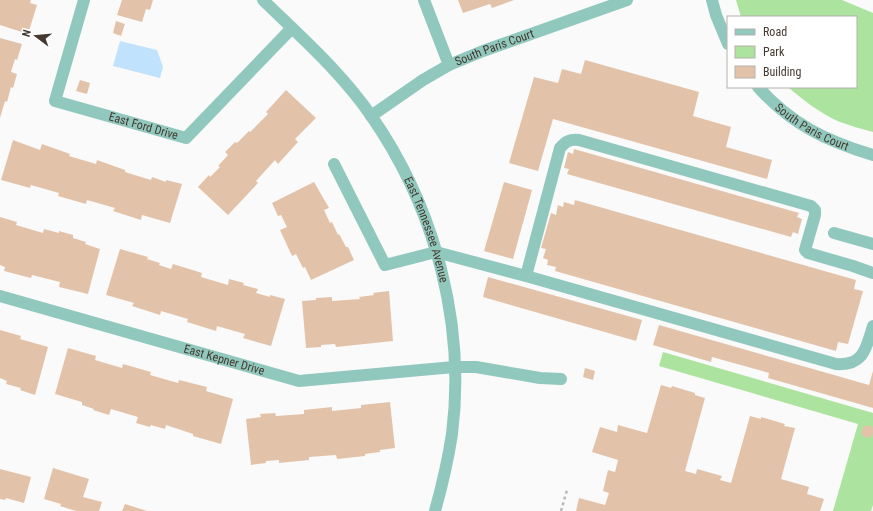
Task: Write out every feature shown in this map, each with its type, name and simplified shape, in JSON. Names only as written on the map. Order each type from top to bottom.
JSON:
[{"type":"street","name":"East Ford Drive","points":[[84,0],[55,101],[186,138],[292,28]]},
{"type":"street","name":"East Tennessee Avenue","points":[[262,0],[342,78],[371,116],[397,157],[418,200],[436,252],[446,291],[453,338],[455,386],[452,434],[444,481],[435,511]]},
{"type":"street","points":[[424,0],[449,65]]},
{"type":"street","name":"South Paris Court","points":[[371,116],[423,80],[449,65],[483,51],[623,0]]},
{"type":"street","points":[[712,0],[716,15],[727,42]]},
{"type":"street","name":"South Paris Court","points":[[759,88],[786,114],[813,133],[873,155]]},
{"type":"street","points":[[526,276],[560,148],[566,141],[573,140],[579,140],[811,206],[815,210],[815,215],[805,250],[808,253],[873,273]]},
{"type":"street","points":[[334,164],[385,266],[436,252],[836,364],[845,365],[856,361],[864,354],[873,326]]},
{"type":"street","points":[[834,233],[873,244]]},
{"type":"street","name":"East Kepner Drive","points":[[0,296],[299,381],[454,367],[476,367],[540,378],[561,379]]},
{"type":"path","points":[[561,511],[567,490]]},
{"type":"green space","points":[[736,0],[842,0],[873,13],[873,132],[833,119],[812,106],[789,88],[857,88],[857,16],[741,16]]},
{"type":"green space","points":[[663,352],[873,413],[873,505],[871,511],[833,511],[858,424],[659,366]]},
{"type":"water","points":[[120,41],[157,50],[163,67],[160,78],[113,66]]},
{"type":"building","points":[[0,0],[31,0],[30,3],[37,5],[28,34],[0,25]]},
{"type":"building","points":[[122,0],[153,0],[150,10],[146,9],[142,22],[117,15]]},
{"type":"building","points":[[458,0],[514,0],[492,8],[490,4],[463,13]]},
{"type":"building","points":[[116,21],[125,24],[121,36],[113,33]]},
{"type":"building","points":[[0,38],[22,44],[11,72],[17,74],[13,88],[11,87],[7,102],[5,101],[0,118]]},
{"type":"building","points":[[585,60],[699,92],[693,116],[731,127],[726,147],[772,160],[767,179],[553,119],[538,171],[509,163],[534,77],[558,83],[562,69],[581,74]]},
{"type":"building","points":[[80,80],[90,83],[87,94],[76,91]]},
{"type":"building","points":[[286,90],[316,118],[295,139],[298,142],[278,164],[275,160],[256,181],[258,183],[228,215],[198,187],[209,175],[210,177],[220,167],[218,166],[228,155],[225,152],[235,142],[237,143],[249,131],[250,132],[268,114],[266,112]]},
{"type":"building","points":[[13,140],[40,150],[42,144],[70,154],[69,156],[96,164],[97,160],[125,170],[125,172],[151,180],[152,177],[166,182],[166,180],[182,184],[170,223],[142,215],[141,220],[113,211],[115,208],[87,200],[86,204],[58,196],[59,193],[31,185],[30,188],[1,180]]},
{"type":"building","points":[[574,149],[799,213],[797,217],[802,219],[798,234],[793,232],[791,237],[567,174],[569,169],[564,168],[568,152],[573,154]]},
{"type":"building","points":[[314,182],[329,208],[324,210],[330,223],[332,222],[338,235],[339,234],[346,247],[348,247],[354,260],[311,280],[305,267],[303,268],[296,254],[292,256],[280,230],[287,227],[281,215],[278,216],[272,203]]},
{"type":"building","points":[[504,182],[532,190],[513,259],[484,251]]},
{"type":"building","points":[[575,200],[856,280],[854,289],[863,291],[848,344],[838,342],[836,351],[555,271],[556,267],[547,265],[548,260],[543,258],[546,249],[541,248],[551,213],[556,215],[558,205],[563,207],[564,202],[574,205]]},
{"type":"building","points":[[0,217],[17,222],[16,225],[43,233],[44,229],[73,235],[73,238],[86,242],[85,244],[100,249],[88,294],[59,287],[60,282],[32,275],[31,278],[4,271],[5,267],[0,265]]},
{"type":"building","points":[[120,249],[148,257],[147,259],[160,263],[159,265],[171,269],[173,264],[202,273],[201,277],[228,285],[229,279],[258,289],[256,293],[285,299],[271,346],[243,338],[245,334],[217,326],[216,331],[187,322],[188,319],[161,311],[160,315],[132,306],[134,303],[106,295]]},
{"type":"building","points":[[488,277],[642,320],[636,341],[483,297]]},
{"type":"building","points":[[389,291],[393,341],[336,347],[335,344],[321,345],[321,347],[306,348],[302,301],[332,297],[332,301],[360,299],[359,297],[374,295],[373,293]]},
{"type":"building","points":[[659,325],[869,385],[873,371],[873,408],[768,378],[769,373],[712,357],[711,362],[653,345]]},
{"type":"building","points":[[0,330],[21,336],[20,339],[48,347],[35,395],[20,390],[21,388],[6,384],[7,381],[0,378]]},
{"type":"building","points":[[68,348],[96,356],[95,360],[122,368],[123,364],[151,372],[150,375],[178,383],[179,380],[207,387],[206,391],[233,399],[221,444],[193,436],[193,434],[166,425],[165,429],[136,423],[138,417],[111,409],[109,415],[82,405],[82,402],[55,394]]},
{"type":"building","points":[[585,368],[595,371],[593,380],[583,377]]},
{"type":"building","points":[[661,385],[671,388],[672,386],[695,393],[695,395],[705,398],[685,471],[696,474],[697,469],[722,476],[720,480],[731,483],[750,416],[761,419],[761,417],[785,424],[784,426],[795,428],[781,479],[809,487],[807,494],[824,499],[820,511],[576,511],[579,498],[605,505],[609,493],[603,491],[608,470],[615,472],[618,460],[592,452],[600,427],[617,432],[618,425],[647,433]]},
{"type":"building","points":[[390,402],[395,448],[365,454],[365,456],[337,459],[336,455],[309,457],[309,460],[279,463],[279,460],[266,461],[266,463],[251,465],[246,419],[261,417],[260,414],[275,413],[276,416],[304,414],[304,410],[332,407],[332,411],[361,408],[361,405]]},
{"type":"building","points":[[869,425],[873,429],[873,433],[872,436],[866,438],[861,434],[863,427]]},
{"type":"building","points":[[53,468],[89,479],[83,497],[102,502],[99,511],[76,511],[60,506],[61,504],[44,499]]},
{"type":"building","points":[[0,469],[31,477],[24,503],[6,498],[5,500],[0,499]]},
{"type":"building","points":[[125,504],[147,511],[122,511]]}]
